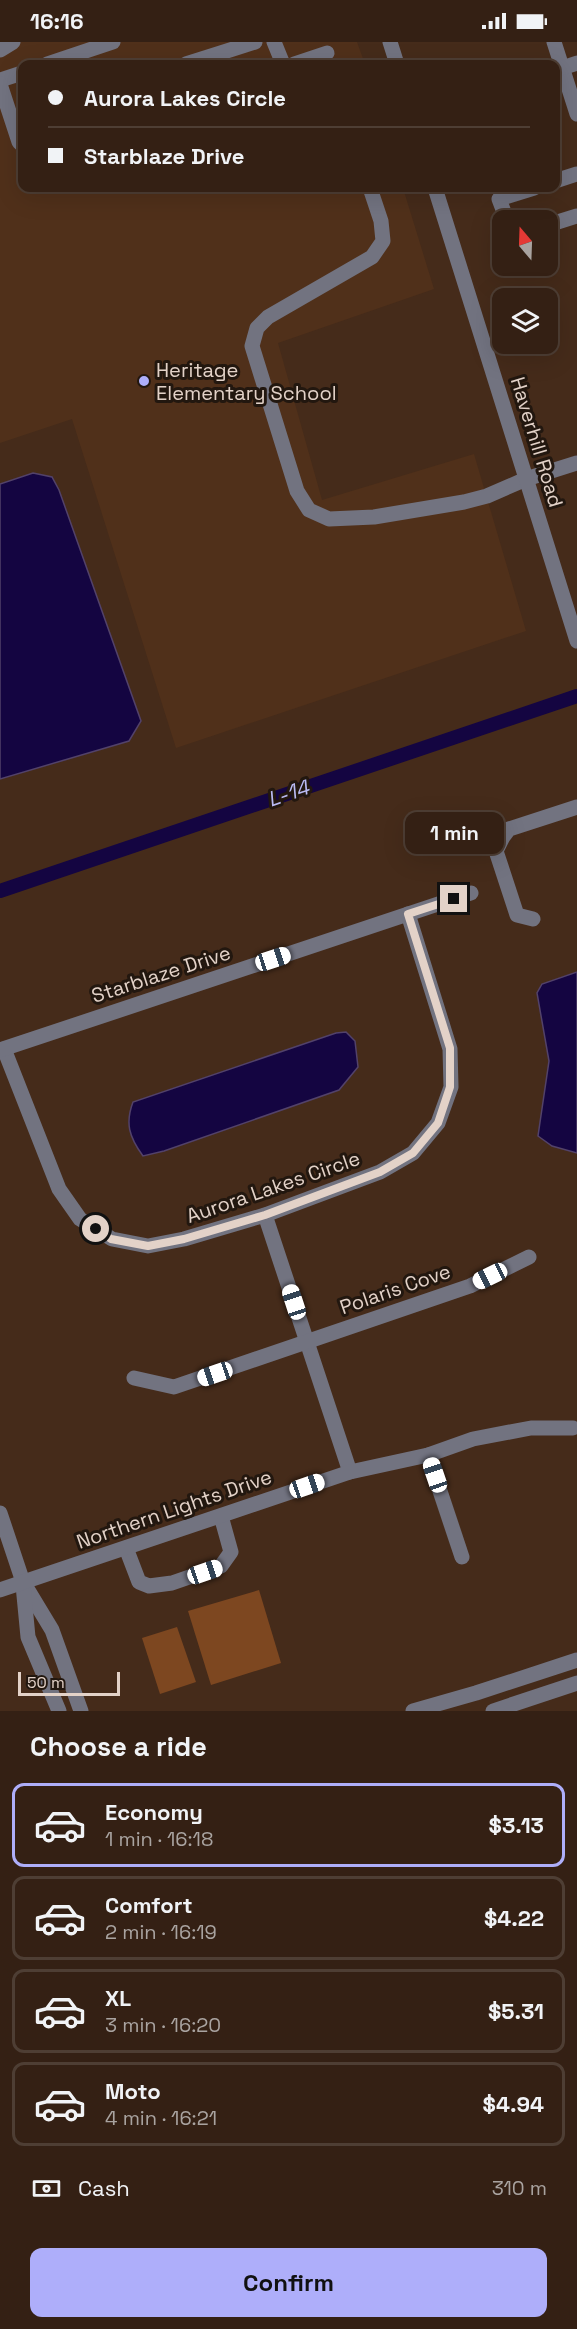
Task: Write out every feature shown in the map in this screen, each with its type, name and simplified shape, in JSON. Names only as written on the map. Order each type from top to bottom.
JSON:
[{"type":"street","points":[[0,50],[13,42]]},
{"type":"street","points":[[58,60],[113,42]]},
{"type":"street","points":[[199,60],[255,42]]},
{"type":"street","points":[[274,42],[281,60]]},
{"type":"street","points":[[390,42],[395,60]]},
{"type":"street","points":[[554,42],[570,65],[577,114]]},
{"type":"street","points":[[306,60],[327,53]]},
{"type":"street","points":[[17,119],[0,82],[18,75]]},
{"type":"street","points":[[560,179],[577,174]]},
{"type":"street","points":[[371,192],[381,221],[384,241],[372,257],[268,318],[257,328],[252,346],[297,491],[309,510],[329,519],[374,517],[464,502],[487,496],[526,479],[577,463]]},
{"type":"street","name":"Haverhill Road","points":[[436,192],[577,641]]},
{"type":"street","points":[[503,210],[499,199],[521,192]]},
{"type":"street","points":[[558,222],[577,216]]},
{"type":"street","points":[[533,919],[517,915],[496,851],[509,829],[577,807]]},
{"type":"street","name":"Starblaze Drive","points":[[2,1049],[471,893]]},
{"type":"street","name":"Aurora Lakes Circle","points":[[2,1049],[59,1189],[80,1219],[111,1239],[148,1246],[184,1239],[265,1215],[380,1172],[413,1153],[438,1123],[450,1087],[450,1048],[408,914]]},
{"type":"street","points":[[265,1215],[350,1472]]},
{"type":"street","name":"Polaris Cove","points":[[134,1378],[174,1387],[470,1286],[529,1257]]},
{"type":"street","name":"Northern Lights Drive","points":[[0,1590],[350,1472],[428,1455],[473,1439],[531,1428],[573,1428]]},
{"type":"street","points":[[428,1455],[462,1557]]},
{"type":"street","points":[[0,1513],[23,1582],[52,1630],[81,1711]]},
{"type":"street","points":[[126,1548],[139,1582],[149,1586],[172,1583],[221,1566],[231,1552],[221,1516]]},
{"type":"street","points":[[23,1582],[28,1637],[59,1711]]},
{"type":"street","points":[[413,1711],[476,1694],[577,1660]]},
{"type":"street","points":[[493,1711],[577,1683]]},
{"type":"shaded area","name":"Heritage Elementary School","points":[[0,42],[357,42],[364,60],[18,60],[18,192],[404,192],[434,289],[278,343],[322,500],[474,454],[526,631],[176,748],[72,419],[0,443]]},
{"type":"shaded area","points":[[33,473],[52,477],[59,490],[141,721],[129,741],[0,779],[0,484]]},
{"type":"shaded area","points":[[577,972],[577,1153],[552,1146],[538,1136],[549,1061],[537,993],[542,984]]},
{"type":"shaded area","points":[[346,1032],[355,1041],[358,1067],[339,1090],[164,1151],[143,1156],[134,1142],[129,1123],[133,1102],[336,1033]]},
{"type":"shaded area","points":[[259,1590],[281,1663],[211,1685],[188,1611]]},
{"type":"shaded area","points":[[177,1627],[196,1682],[160,1694],[142,1638]]},
{"type":"waterway","name":"L-14","points":[[0,891],[577,696]]},
{"type":"place","name":"Heritage Elementary School","points":[[144,381]]},
{"type":"route","points":[[96,1229],[111,1239],[148,1246],[184,1239],[265,1215],[380,1172],[413,1153],[438,1123],[450,1087],[450,1048],[408,914],[454,899]]}]
